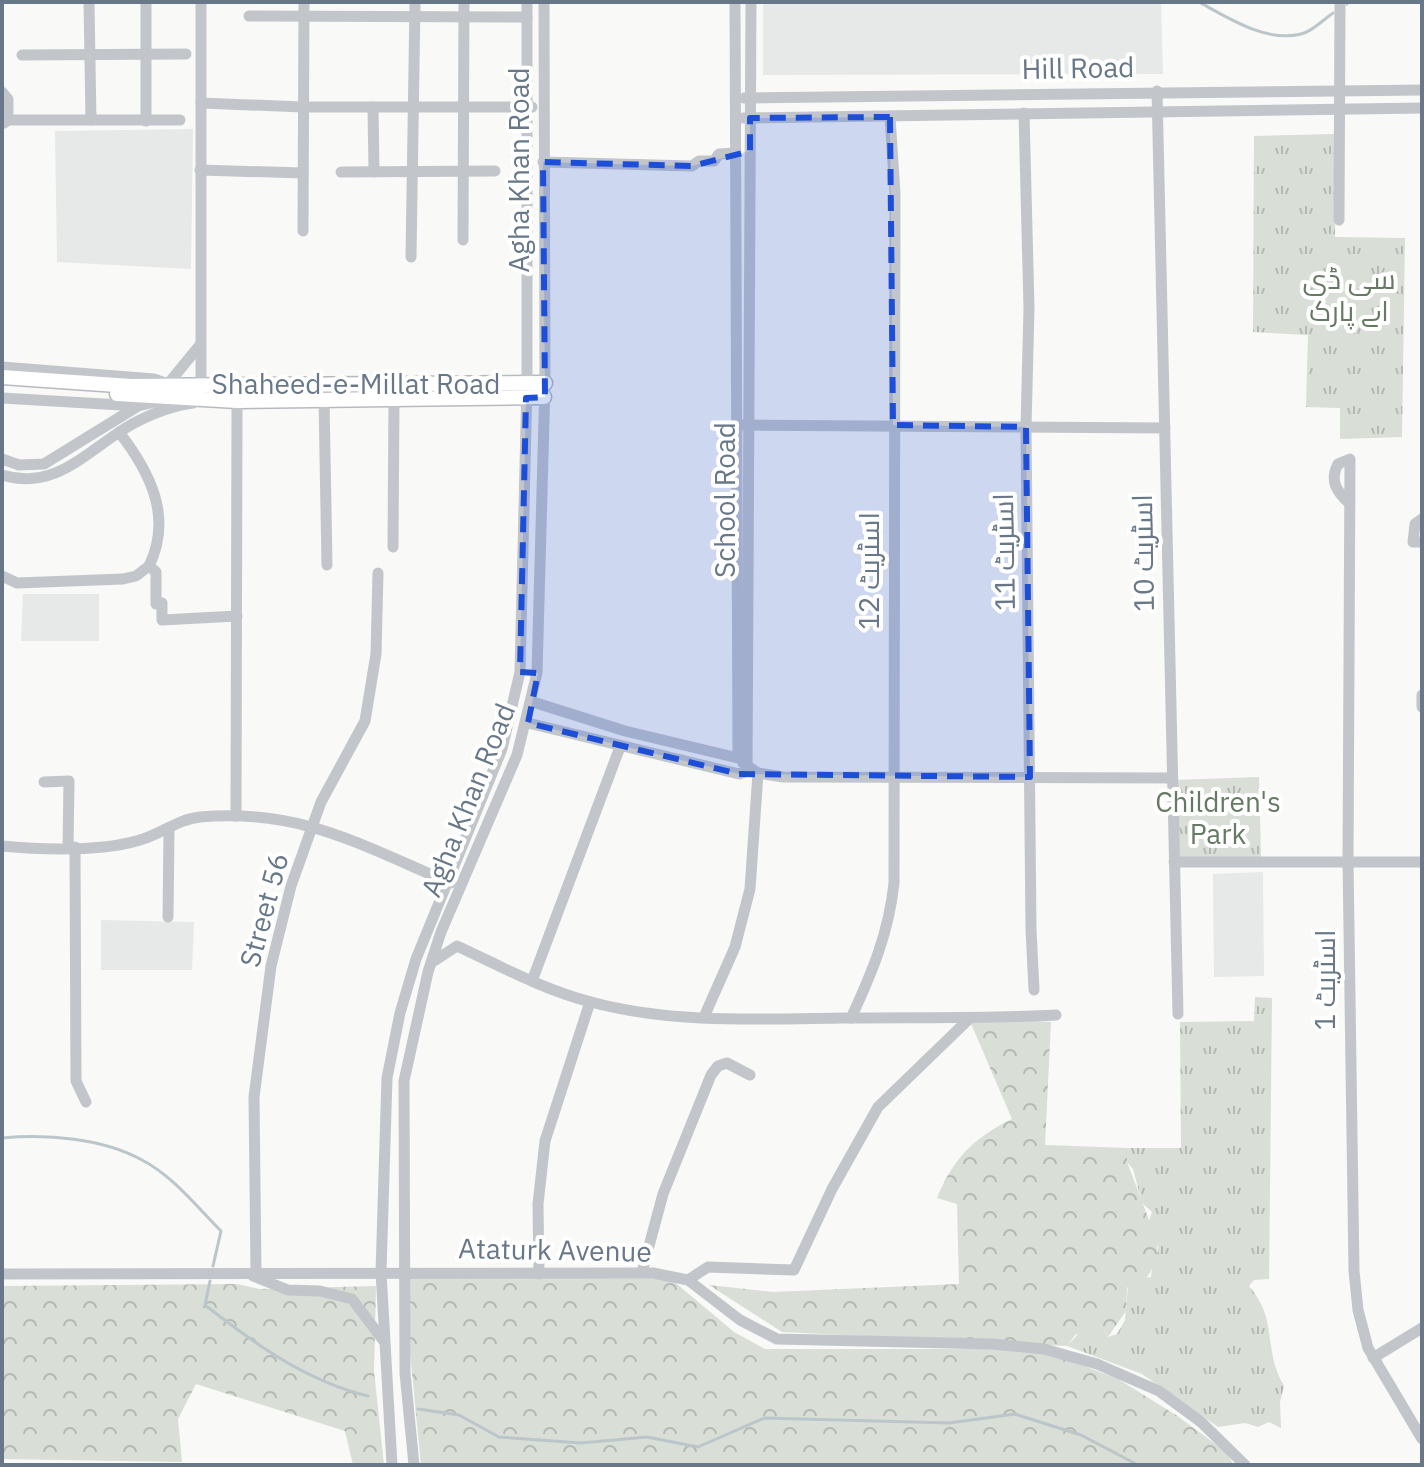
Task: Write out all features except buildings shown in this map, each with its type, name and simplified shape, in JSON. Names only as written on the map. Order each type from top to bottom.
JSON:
[{"type":"main road","name":"Shaheed-e-Millat Road","points":[[2,377],[170,391],[225,401],[324,400],[389,394],[544,390]]},
{"type":"main road","name":"Shaheed-e-Millat Road","points":[[2,385],[170,391],[201,383],[389,394]]},
{"type":"main road","points":[[225,384],[225,401]]},
{"type":"street","points":[[89,2],[91,120]]},
{"type":"street","points":[[146,2],[146,121]]},
{"type":"street","points":[[201,2],[201,383]]},
{"type":"street","points":[[303,231],[304,2]]},
{"type":"street","points":[[411,257],[415,2]]},
{"type":"street","points":[[463,240],[466,107],[464,2]]},
{"type":"street","name":"Agha Khan Road","points":[[392,1465],[381,1272],[387,1078],[400,1013],[416,959],[502,749],[520,672],[527,391],[527,2]]},
{"type":"street","name":"Agha Khan Road","points":[[414,1465],[405,1373],[404,1081],[415,1019],[431,963],[528,723],[537,673],[544,390],[544,2]]},
{"type":"street","name":"School Road","points":[[704,1017],[735,947],[750,889],[743,425],[736,296],[735,2]]},
{"type":"street","name":"School Road","points":[[738,758],[743,425],[749,297],[751,2]]},
{"type":"street","points":[[1339,220],[1340,2]]},
{"type":"street","points":[[249,16],[527,17]]},
{"type":"street","points":[[22,55],[186,54]]},
{"type":"street","name":"Hill Road","points":[[736,98],[1422,90]]},
{"type":"street","name":"اسٹریٹ 10","points":[[1157,91],[1178,1014]]},
{"type":"street","points":[[2,92],[8,99],[5,122],[180,120]]},
{"type":"street","points":[[201,103],[303,107],[542,107]]},
{"type":"street","points":[[373,107],[374,172]]},
{"type":"street","name":"Hill Road","points":[[736,117],[1422,108]]},
{"type":"street","name":"اسٹریٹ 11","points":[[1024,113],[1029,308],[1026,427],[1034,990]]},
{"type":"street","name":"اسٹریٹ 12","points":[[851,1018],[891,919],[894,883],[895,193],[890,117]]},
{"type":"street","points":[[543,162],[692,166],[699,161],[714,161],[719,154],[735,153]]},
{"type":"street","points":[[200,170],[303,173]]},
{"type":"street","points":[[341,172],[495,171]]},
{"type":"street","points":[[736,296],[749,297]]},
{"type":"street","points":[[170,391],[200,345]]},
{"type":"street","name":"Shaheed-e-Millat Road","points":[[2,367],[154,379],[170,391],[138,406],[2,398]]},
{"type":"street","points":[[389,394],[393,547]]},
{"type":"street","points":[[324,400],[327,565]]},
{"type":"street","points":[[2,475],[22,480],[47,478],[74,465],[119,432],[180,405],[225,401],[237,616],[236,816]]},
{"type":"street","points":[[2,459],[27,466],[52,461],[98,427],[138,406]]},
{"type":"street","points":[[743,425],[1165,428]]},
{"type":"street","points":[[119,432],[156,491],[160,532],[153,569],[156,604],[162,603],[162,620],[237,616]]},
{"type":"street","name":"اسٹریٹ 1","points":[[1350,504],[1348,861],[1352,1247],[1358,1310],[1373,1358],[1422,1439]]},
{"type":"street","points":[[1422,519],[1415,524],[1413,534],[1413,542],[1422,542]]},
{"type":"street","points":[[2,576],[17,583],[123,579],[153,569]]},
{"type":"street","name":"Street 56","points":[[252,1273],[253,1142],[258,1057],[279,931],[313,825],[365,721],[376,643],[378,573]]},
{"type":"street","points":[[520,672],[537,673]]},
{"type":"street","points":[[1422,695],[1422,707]]},
{"type":"street","points":[[533,702],[625,731],[738,758],[749,771]]},
{"type":"street","points":[[528,723],[620,747],[783,777],[1171,778]]},
{"type":"street","points":[[532,981],[620,747]]},
{"type":"street","points":[[44,782],[69,781],[76,1081],[86,1102]]},
{"type":"street","points":[[2,846],[72,847],[140,841],[197,818],[279,818],[313,825],[460,887]]},
{"type":"street","points":[[168,917],[169,829]]},
{"type":"street","points":[[1174,862],[1422,862]]},
{"type":"street","points":[[431,963],[457,946],[532,981],[590,1002],[619,1009],[704,1017],[969,1019],[1056,1015]]},
{"type":"street","points":[[539,1274],[538,1204],[545,1141],[590,1002]]},
{"type":"street","points":[[688,1280],[708,1267],[794,1270],[852,1151],[878,1107],[969,1019]]},
{"type":"street","points":[[642,1272],[663,1194],[711,1075],[718,1066],[727,1063],[750,1075]]},
{"type":"street","name":"Ataturk Avenue","points":[[2,1274],[642,1272],[688,1280],[740,1320],[777,1339],[992,1344],[1044,1349],[1097,1364],[1159,1391],[1201,1422],[1245,1465]]},
{"type":"street","points":[[252,1273],[288,1290],[320,1291],[352,1299],[383,1340]]},
{"type":"street","points":[[1373,1358],[1422,1328]]},
{"type":"highlighted area","points":[[890,117],[893,425],[1026,427],[1030,777],[739,774],[528,723],[538,673],[520,672],[526,398],[545,397],[543,162],[692,166],[750,151],[750,118]]},
{"type":"shaded area","points":[[763,2],[1161,2],[1163,74],[763,75]]},
{"type":"shaded area","points":[[193,129],[191,269],[57,262],[55,131]]},
{"type":"shaded area","points":[[23,594],[99,594],[99,641],[21,641]]},
{"type":"shaded area","points":[[1263,872],[1264,976],[1214,977],[1213,874]]},
{"type":"shaded area","points":[[101,920],[194,922],[192,970],[101,970]]},
{"type":"green space","name":"سی ڈی اے پارک","points":[[1336,134],[1335,237],[1405,238],[1402,437],[1340,439],[1340,408],[1306,407],[1308,335],[1253,332],[1254,136]]},
{"type":"green space","name":"Children's Park","points":[[1259,777],[1261,857],[1176,860],[1174,780]]},
{"type":"green space","points":[[1255,997],[1272,998],[1269,1279],[1254,1280],[1249,1286],[1264,1311],[1273,1359],[1284,1386],[1280,1402],[1281,1428],[1269,1422],[1258,1427],[1245,1423],[1218,1427],[1142,1374],[1067,1346],[1081,1331],[1100,1324],[1108,1337],[1117,1334],[1125,1320],[1128,1286],[1134,1280],[1151,1277],[1158,1248],[1148,1224],[1152,1212],[1142,1203],[1133,1169],[1125,1160],[1127,1148],[1181,1148],[1180,1022],[1254,1021]]},
{"type":"green space","points":[[969,1019],[1051,1022],[1045,1145],[1127,1148],[1127,1162],[1157,1241],[1157,1260],[1146,1279],[1134,1280],[1127,1288],[1126,1311],[1108,1337],[1100,1324],[1075,1335],[1067,1346],[782,1332],[709,1285],[773,1292],[959,1284],[957,1204],[937,1198],[950,1172],[966,1151],[986,1134],[1012,1119]]},
{"type":"green space","points":[[410,1277],[671,1279],[734,1332],[765,1349],[994,1349],[1050,1353],[1118,1379],[1176,1415],[1225,1451],[1234,1465],[421,1465],[410,1353]]},
{"type":"green space","points":[[237,1284],[259,1289],[376,1286],[374,1371],[384,1465],[353,1465],[345,1431],[196,1384],[178,1419],[182,1462],[2,1459],[2,1286]]},
{"type":"waterway","points":[[1199,2],[1248,27],[1275,35],[1305,33],[1333,13]]},
{"type":"waterway","points":[[2,1138],[74,1139],[110,1147],[142,1160],[164,1174],[221,1231],[213,1266]]},
{"type":"waterway","points":[[210,1281],[205,1305],[243,1334],[302,1371],[368,1396]]},
{"type":"waterway","points":[[418,1409],[459,1415],[499,1437],[581,1443],[647,1437],[698,1447],[764,1418],[949,1423],[1015,1414],[1081,1435],[1138,1465]]}]
